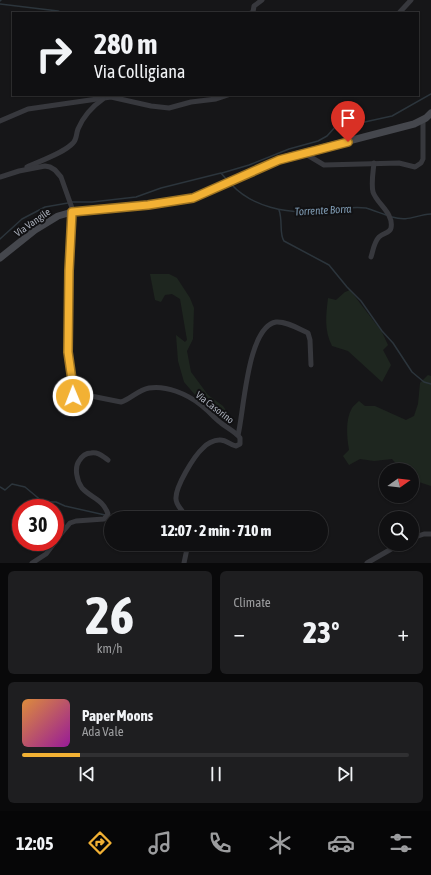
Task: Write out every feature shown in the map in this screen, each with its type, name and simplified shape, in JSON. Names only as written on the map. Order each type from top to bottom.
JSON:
[{"type":"street","points":[[253,12],[254,6],[262,0]]},
{"type":"street","points":[[400,12],[411,0]]},
{"type":"street","points":[[0,121],[28,109],[104,98],[116,97],[150,106],[169,108],[216,97]]},
{"type":"street","points":[[0,177],[19,171],[62,152],[69,147],[76,139],[77,130],[86,117],[95,105],[104,98]]},
{"type":"street","name":"Via Vangile","points":[[0,258],[48,221],[72,210],[187,200],[198,197],[274,162],[414,124],[424,119],[431,113]]},
{"type":"street","points":[[304,153],[324,165],[398,163],[415,167],[421,164],[423,159],[424,119]]},
{"type":"street","points":[[371,258],[376,242],[380,236],[389,232],[391,227],[391,219],[388,213],[374,193],[372,184],[374,164]]},
{"type":"street","points":[[19,171],[45,166],[55,170],[61,177],[72,210]]},
{"type":"street","name":"Via Casorino","points":[[72,210],[69,271],[68,352],[72,378],[71,395],[76,397],[86,395],[121,402],[143,390],[150,388],[174,391],[200,404],[240,438],[240,444],[236,446],[223,440],[219,440],[203,447],[180,481],[176,500],[182,511]]},
{"type":"street","points":[[238,435],[246,382],[252,357],[259,337],[266,327],[273,323],[281,322],[308,333],[310,340],[311,365]]},
{"type":"street","points":[[64,530],[70,522],[107,517],[108,514],[106,507],[101,501],[82,488],[77,478],[76,471],[82,456],[88,453],[98,452],[108,460]]},
{"type":"street","points":[[419,536],[431,534]]},
{"type":"street","points":[[32,563],[48,551]]},
{"type":"street","points":[[184,563],[187,551]]},
{"type":"street","points":[[368,563],[388,551]]},
{"type":"shaded area","points":[[150,274],[169,274],[177,278],[190,298],[194,308],[193,339],[187,351],[191,372],[208,395],[223,406],[231,418],[230,422],[220,418],[196,396],[184,382],[178,361],[176,335],[185,342],[187,340],[180,299],[172,294],[165,295],[161,302],[155,300]]},
{"type":"shaded area","points":[[350,290],[382,332],[388,345],[383,350],[391,365],[382,382],[348,351],[332,346],[329,340],[326,322],[328,298],[336,300],[345,292]]},
{"type":"shaded area","points":[[428,375],[431,376],[431,486],[419,482],[419,463],[396,463],[392,459],[374,461],[360,459],[349,465],[343,456],[349,450],[347,423],[352,408],[359,401],[365,406],[375,406],[406,420],[414,416],[418,404],[420,383]]},
{"type":"waterway","points":[[0,4],[60,12]]},
{"type":"waterway","points":[[222,173],[249,165],[289,149],[318,141],[327,136],[337,125],[341,123],[360,123],[392,116],[431,94]]},
{"type":"waterway","name":"Torrente Borra","points":[[72,202],[92,202],[136,197],[161,188],[221,173],[227,180]]},
{"type":"waterway","name":"Torrente Borra","points":[[231,184],[239,192],[249,198],[259,203],[282,210],[305,212],[347,208],[366,208],[386,215]]},
{"type":"waterway","name":"Torrente Borra","points":[[0,239],[22,219],[45,207],[68,203]]},
{"type":"waterway","points":[[279,210],[284,241],[329,265],[361,301],[382,331],[393,343],[412,372],[424,382],[431,384]]},
{"type":"waterway","name":"Torrente Borra","points":[[392,217],[408,219],[431,214]]},
{"type":"waterway","points":[[0,487],[5,490],[12,484],[25,487],[43,502],[56,502],[65,506],[104,515]]},
{"type":"route","points":[[73,396],[70,392],[72,378],[68,352],[69,271],[72,212],[187,200],[205,194],[279,160],[348,142]]}]
